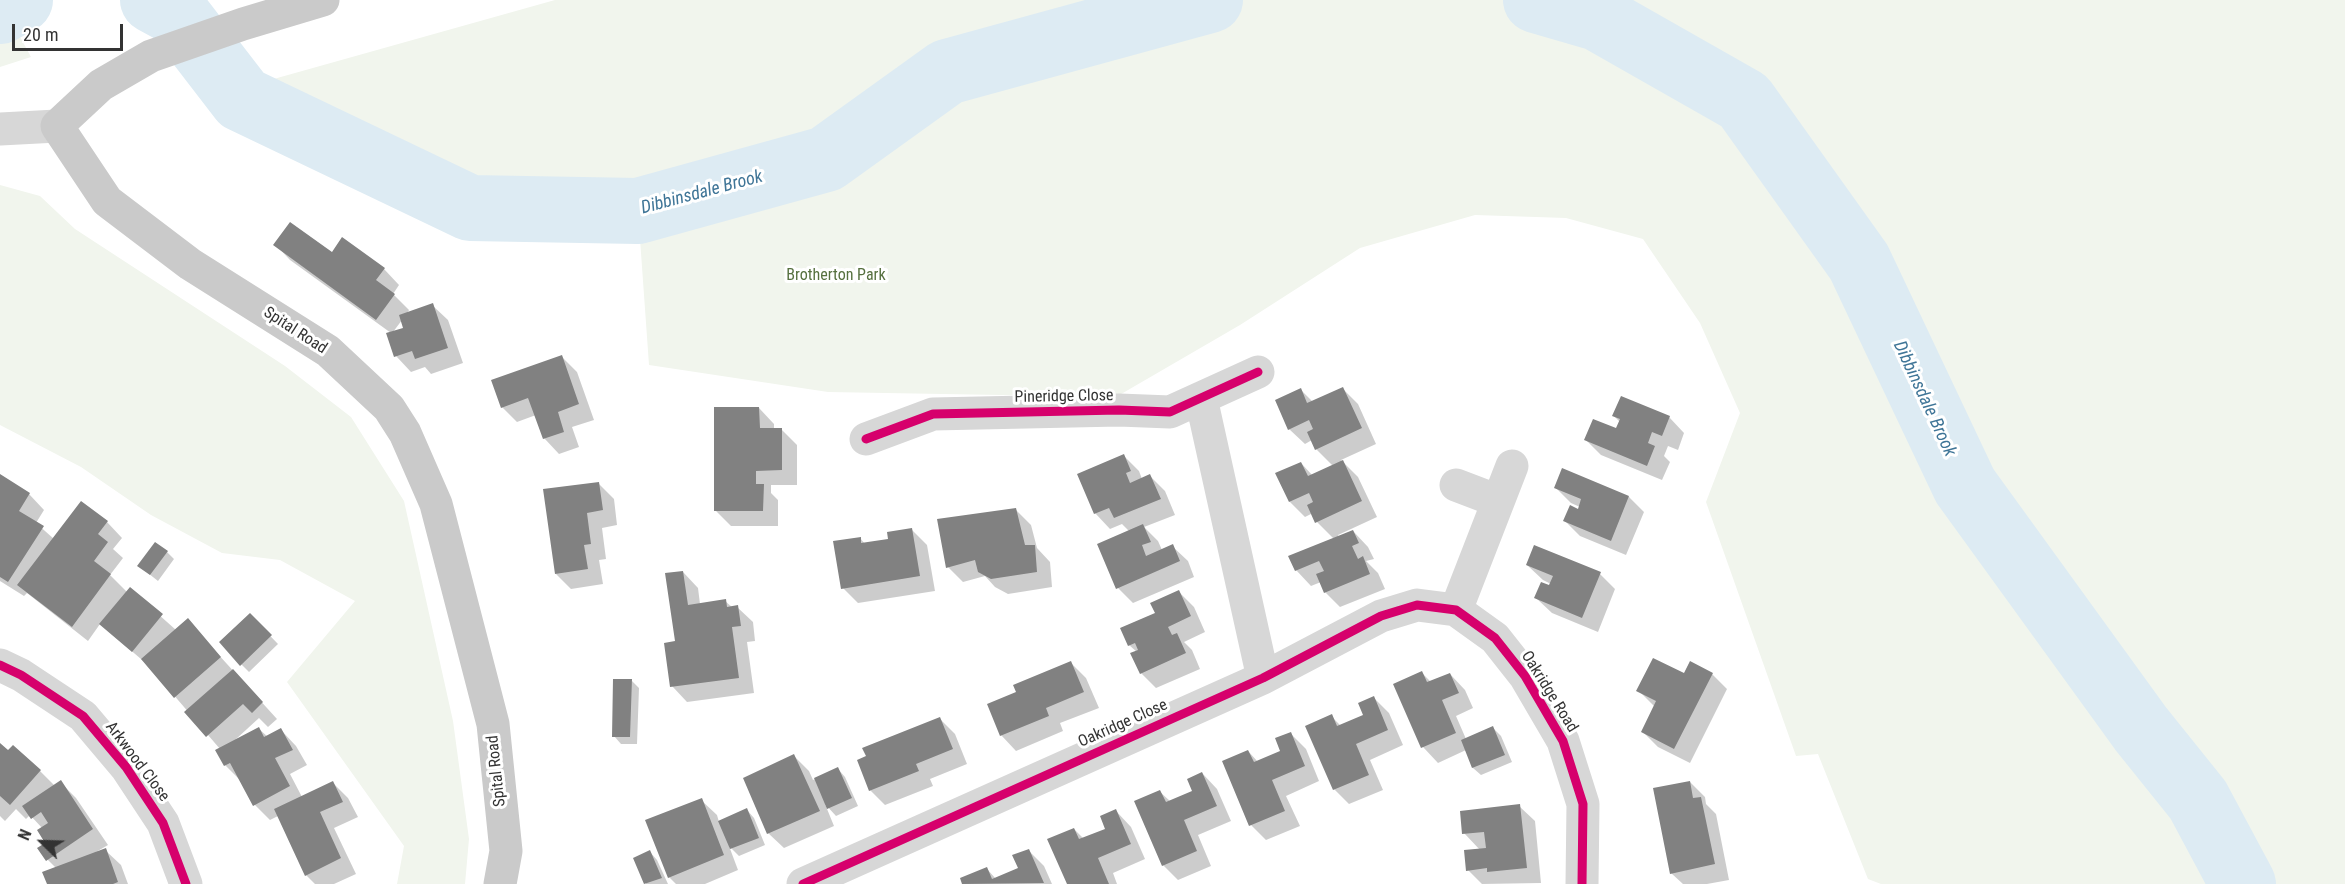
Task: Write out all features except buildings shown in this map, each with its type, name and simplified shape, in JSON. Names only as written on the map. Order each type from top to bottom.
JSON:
[{"type":"main road","points":[[57,126],[101,85],[151,56],[243,24],[323,0]]},
{"type":"main road","name":"Spital Road","points":[[57,126],[107,201],[190,264],[328,351],[389,408],[405,434],[436,504],[493,724],[506,850],[500,884]]},
{"type":"street","points":[[0,129],[57,126]]},
{"type":"street","name":"Pineridge Close","points":[[866,439],[933,414],[1119,410],[1170,412],[1258,372]]},
{"type":"street","points":[[1201,398],[1263,678]]},
{"type":"street","points":[[1456,610],[1512,466]]},
{"type":"street","points":[[1456,485],[1498,501]]},
{"type":"street","name":"Oakridge Close","points":[[803,884],[1263,678],[1381,616],[1417,605],[1456,610]]},
{"type":"street","name":"Oakridge Road","points":[[1456,610],[1495,638],[1525,676],[1563,741],[1583,804],[1582,884]]},
{"type":"street","name":"Arkwood Close","points":[[0,665],[21,675],[83,716],[126,767],[163,824],[186,884]]},
{"type":"green space","points":[[0,0],[31,57],[0,67]]},
{"type":"green space","name":"Brotherton Park","points":[[555,0],[2345,0],[2345,884],[1881,884],[1868,879],[1818,754],[1796,756],[1706,502],[1740,413],[1700,323],[1643,239],[1566,218],[1475,215],[1360,248],[1240,325],[1116,397],[828,392],[649,365],[638,211],[470,208],[270,113],[263,82]]},
{"type":"green space","points":[[0,185],[40,196],[75,229],[285,366],[351,417],[404,501],[453,721],[469,839],[465,884],[397,884],[404,846],[287,682],[355,601],[280,560],[222,553],[151,515],[81,467],[0,425]]},
{"type":"waterway","name":"Dibbinsdale Brook","points":[[0,11],[20,0]]},
{"type":"waterway","name":"Dibbinsdale Brook","points":[[153,0],[175,12],[242,99],[470,208],[638,211],[826,159],[947,72],[1210,0]]},
{"type":"waterway","name":"Dibbinsdale Brook","points":[[1536,0],[1598,18],[1744,101],[1859,262],[1965,486],[2141,729],[2198,800],[2243,884]]},
{"type":"cycle path","points":[[866,439],[933,414],[1119,410],[1170,412],[1258,372]]},
{"type":"cycle path","points":[[803,884],[1263,678],[1381,616],[1417,605],[1456,610],[1495,638],[1525,676],[1563,741],[1583,804],[1582,884]]},
{"type":"cycle path","points":[[0,665],[21,675],[83,716],[126,767],[163,823],[186,884]]}]
